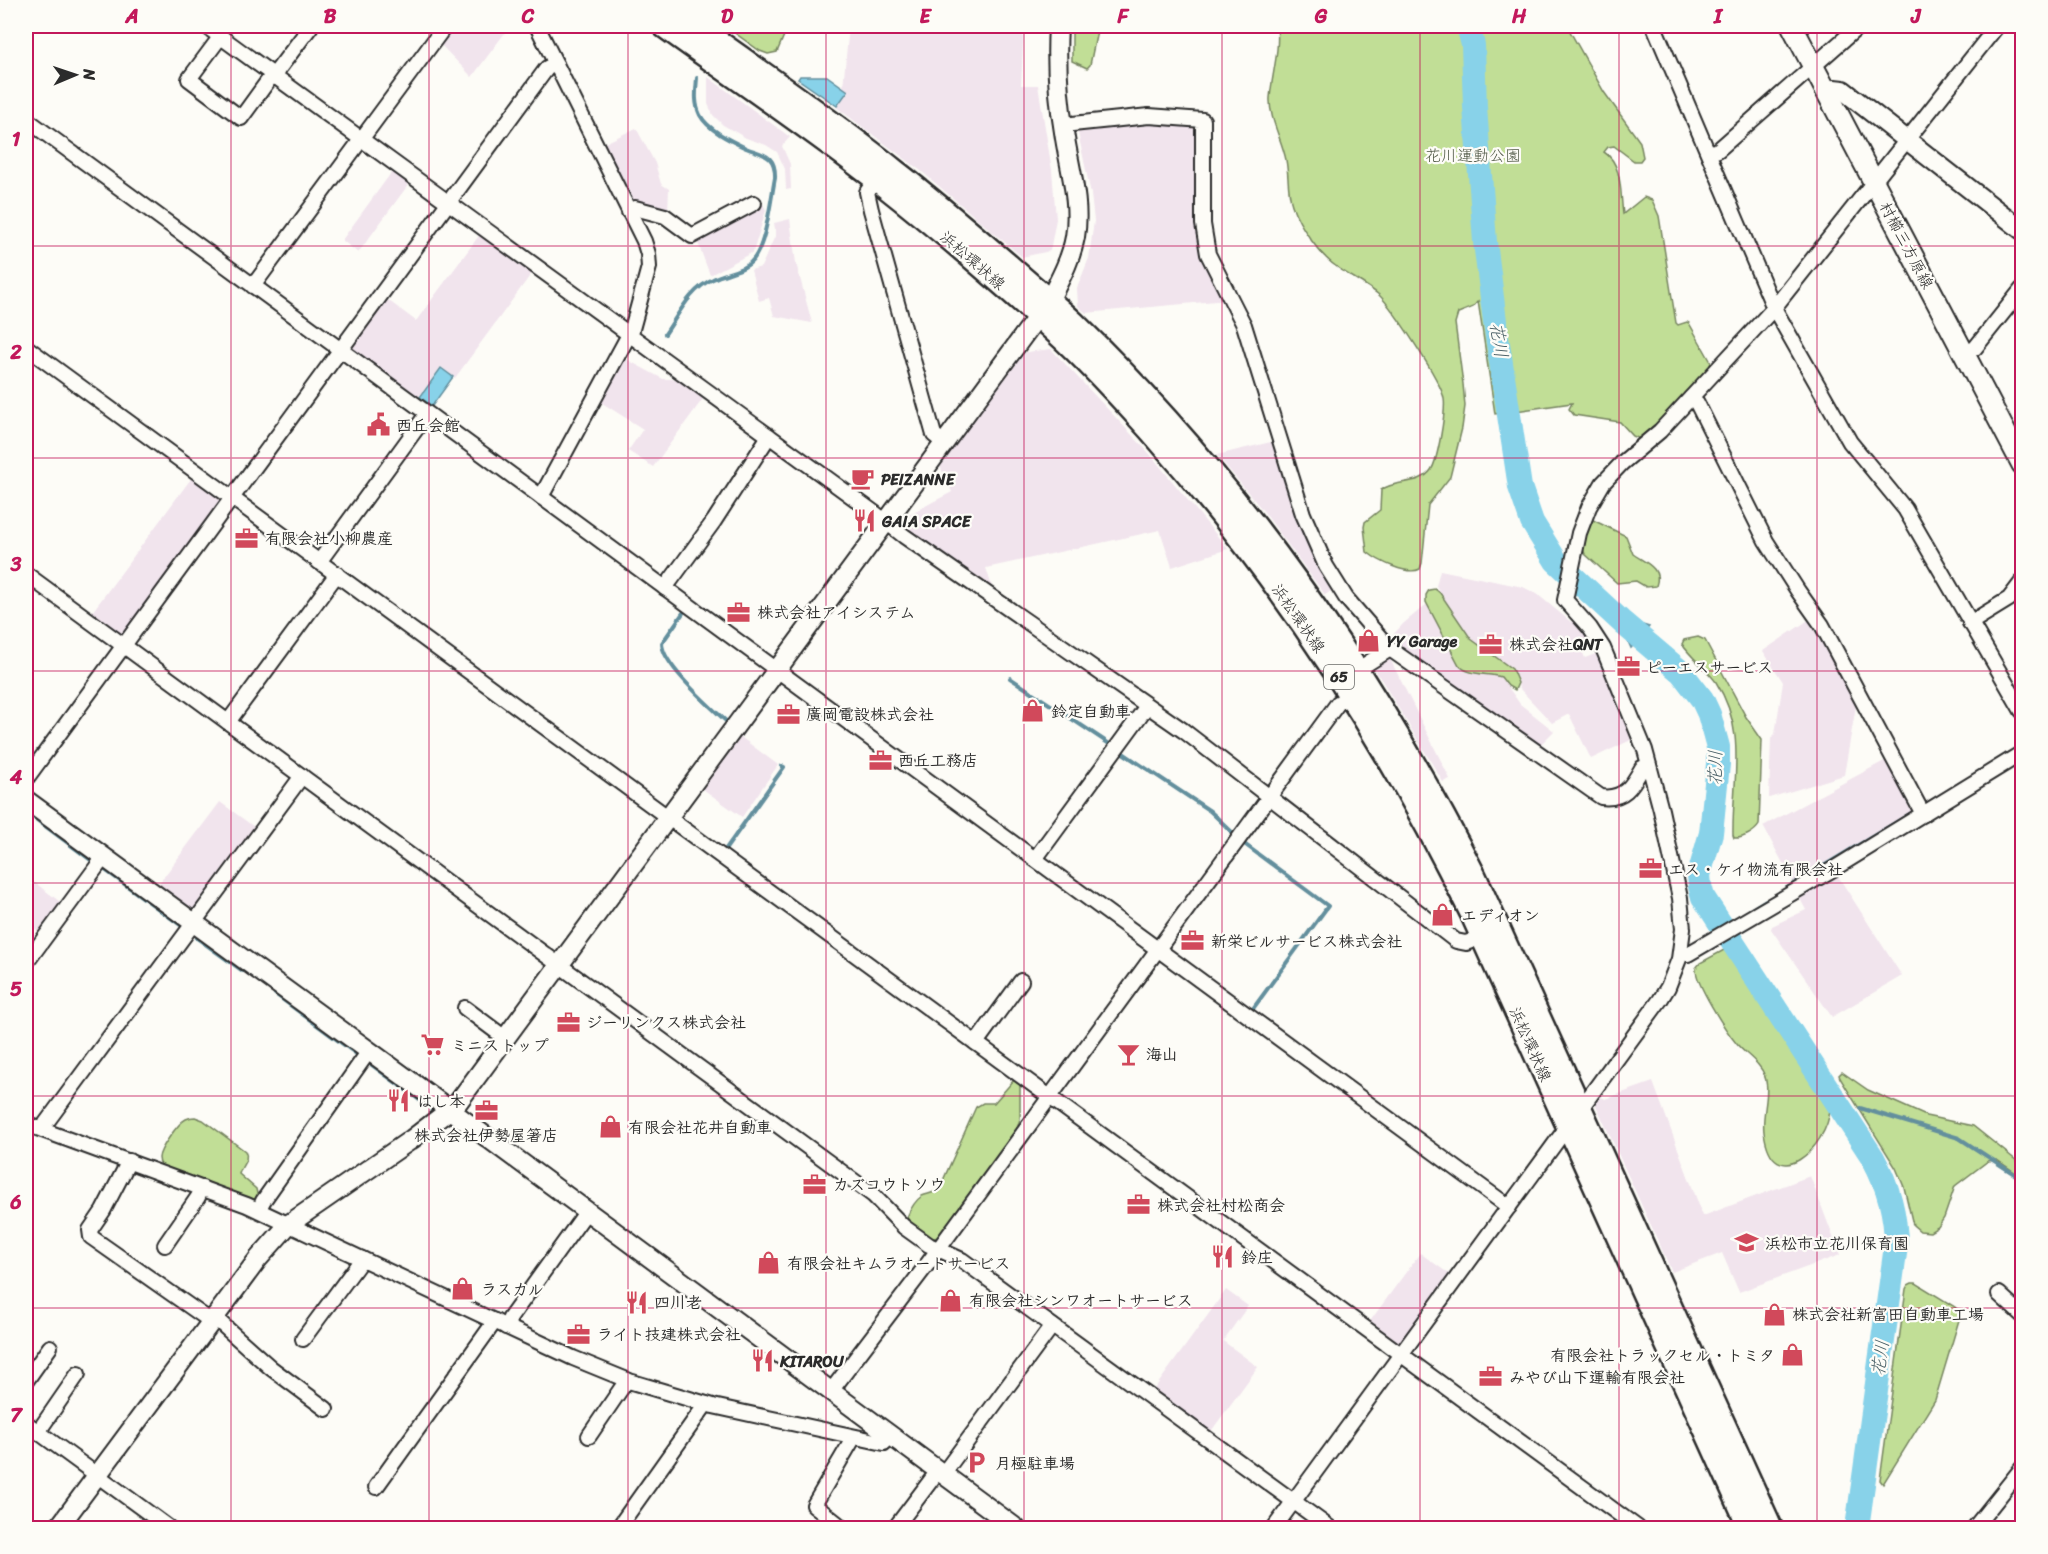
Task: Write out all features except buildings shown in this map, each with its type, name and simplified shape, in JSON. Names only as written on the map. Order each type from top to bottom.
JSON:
[{"type":"main road","name":"浜松環状線","points":[[664,26],[876,179],[1043,309],[1071,321],[1128,378],[1220,483],[1288,570],[1357,670],[1409,754],[1488,904],[1574,1118],[1750,1528]]},
{"type":"main road","name":"浜松環状線","points":[[696,26],[893,169],[947,213],[1043,309],[1059,335],[1107,384],[1199,488],[1273,581],[1350,695],[1417,807],[1574,1118],[1771,1528]]},
{"type":"main road","name":"村櫛三方原線","points":[[1792,26],[2022,464]]},
{"type":"street","points":[[207,26],[904,537],[1147,706],[1456,940],[1466,943],[1482,937]]},
{"type":"street","points":[[220,36],[189,79],[241,118],[311,26]]},
{"type":"street","points":[[253,286],[446,26]]},
{"type":"street","points":[[537,26],[644,241],[649,267],[647,280],[629,334],[541,497]]},
{"type":"street","points":[[58,1528],[258,1259],[289,1224],[412,1139],[456,1105],[1043,309],[1071,253],[1077,220],[1077,204],[1063,125],[1058,80],[1058,26]]},
{"type":"street","points":[[1654,26],[1774,308],[1850,442],[1905,509],[2022,711]]},
{"type":"street","points":[[1708,153],[1718,150],[1859,26]]},
{"type":"street","points":[[1274,1528],[1660,1000],[1674,974],[1681,952],[1683,929],[1681,906],[1661,810],[1645,750],[1603,648],[1590,628],[1565,600],[1584,520],[1603,483],[1622,463],[1660,431],[1774,308],[1997,26]]},
{"type":"street","points":[[26,779],[547,68],[556,64]]},
{"type":"street","points":[[1827,93],[1834,89],[1843,90],[2022,230]]},
{"type":"street","points":[[1063,125],[1149,116],[1203,120],[1203,224],[1208,254],[1244,325],[1317,549],[1346,598],[1390,649],[1601,797],[1611,798],[1627,792],[1642,768],[1649,766]]},
{"type":"street","points":[[26,119],[1509,1207]]},
{"type":"street","points":[[876,179],[867,192],[871,210],[934,435],[944,443]]},
{"type":"street","points":[[629,212],[635,208],[665,216],[692,236],[754,203]]},
{"type":"street","points":[[1964,353],[1975,348],[2022,289]]},
{"type":"street","points":[[26,346],[1638,1528]]},
{"type":"street","points":[[1691,398],[1696,403],[1766,541],[1822,625],[1923,814]]},
{"type":"street","points":[[319,562],[428,414]]},
{"type":"street","points":[[665,588],[714,521],[769,436]]},
{"type":"street","points":[[26,574],[873,1195],[904,1227],[930,1245],[962,1260],[1330,1528]]},
{"type":"street","points":[[228,722],[337,574]]},
{"type":"street","points":[[1970,623],[2009,599],[2022,582]]},
{"type":"street","points":[[1357,670],[1390,649]]},
{"type":"street","points":[[831,1392],[939,1249],[1338,703],[1350,695]]},
{"type":"street","points":[[1035,859],[1147,706]]},
{"type":"street","points":[[1681,952],[1688,954],[2022,753]]},
{"type":"street","points":[[43,1131],[46,1123],[302,776]]},
{"type":"street","points":[[26,800],[1016,1528]]},
{"type":"street","points":[[26,963],[104,857]]},
{"type":"street","points":[[976,1043],[1021,981]]},
{"type":"street","points":[[465,1008],[505,1038]]},
{"type":"street","points":[[259,1210],[263,1201],[369,1051]]},
{"type":"street","points":[[26,1124],[259,1210],[573,1358],[627,1380],[706,1404],[854,1437],[884,1443],[890,1435]]},
{"type":"street","points":[[129,1161],[104,1211],[90,1230],[91,1237],[213,1320],[271,1368],[326,1408]]},
{"type":"street","points":[[165,1245],[202,1188]]},
{"type":"street","points":[[376,1487],[500,1324],[510,1318],[587,1211]]},
{"type":"street","points":[[303,1339],[362,1259]]},
{"type":"street","points":[[1999,1294],[2022,1315]]},
{"type":"street","points":[[895,1528],[1052,1326]]},
{"type":"street","points":[[26,1381],[50,1347]]},
{"type":"street","points":[[38,1432],[78,1374]]},
{"type":"street","points":[[589,1436],[627,1380]]},
{"type":"street","points":[[618,1528],[706,1404]]},
{"type":"street","points":[[26,1423],[169,1528]]},
{"type":"street","points":[[843,1528],[814,1505],[854,1437]]},
{"type":"street","points":[[1974,1528],[2022,1468]]},
{"type":"shaded area","points":[[452,26],[510,26],[472,77],[439,43]]},
{"type":"shaded area","points":[[849,26],[1024,26],[1021,85],[1038,85],[1052,170],[1056,219],[1050,251],[1022,257],[921,171],[836,107],[848,91],[843,87]]},
{"type":"shaded area","points":[[708,77],[790,137],[782,146],[790,164],[791,189],[786,190],[785,169],[777,152],[723,125],[713,115],[708,104]]},
{"type":"shaded area","points":[[1149,121],[1195,125],[1198,128],[1198,224],[1227,300],[1086,313],[1078,306],[1077,288],[1089,258],[1094,221],[1091,194],[1077,128]]},
{"type":"shaded area","points":[[636,128],[655,163],[661,184],[669,189],[668,212],[630,203],[601,145]]},
{"type":"shaded area","points":[[394,169],[411,181],[358,253],[342,240]]},
{"type":"shaded area","points":[[762,202],[766,210],[753,252],[710,275],[696,238]]},
{"type":"shaded area","points":[[790,219],[796,263],[812,323],[774,316],[769,298],[759,301],[751,270],[761,267],[776,234],[774,223]]},
{"type":"shaded area","points":[[481,233],[531,269],[532,273],[455,378],[441,367],[418,398],[352,349],[351,344],[385,298],[416,321]]},
{"type":"shaded area","points":[[1051,349],[1149,453],[1228,549],[1172,567],[1160,530],[986,568],[994,593],[908,533],[902,518],[952,492],[938,462],[1019,353]]},
{"type":"shaded area","points":[[622,357],[663,379],[682,379],[705,396],[653,467],[628,451],[643,429],[599,401]]},
{"type":"shaded area","points":[[1275,441],[1334,589],[1325,595],[1264,512],[1217,455]]},
{"type":"shaded area","points":[[193,476],[222,496],[223,502],[125,635],[119,636],[90,615]]},
{"type":"shaded area","points":[[1440,570],[1523,587],[1537,594],[1571,622],[1574,620],[1594,645],[1581,649],[1585,658],[1598,653],[1633,739],[1591,759],[1569,714],[1552,723],[1519,688],[1516,676],[1471,639],[1436,586]]},
{"type":"shaded area","points":[[1427,604],[1459,665],[1501,677],[1520,704],[1554,731],[1538,747],[1394,645],[1389,639]]},
{"type":"shaded area","points":[[1813,617],[1857,700],[1844,775],[1769,798],[1771,738],[1775,734],[1783,682],[1763,651]]},
{"type":"shaded area","points":[[1385,658],[1390,659],[1450,779],[1443,782],[1373,666]]},
{"type":"shaded area","points":[[738,735],[778,765],[742,817],[700,787]]},
{"type":"shaded area","points":[[1888,759],[1915,809],[1793,882],[1763,826]]},
{"type":"shaded area","points":[[220,802],[257,829],[197,910],[191,911],[157,886]]},
{"type":"shaded area","points":[[1836,873],[1902,976],[1832,1017],[1771,929],[1772,926],[1806,910],[1798,895]]},
{"type":"shaded area","points":[[26,876],[63,904],[41,934],[26,922]]},
{"type":"shaded area","points":[[1653,1082],[1703,1216],[1810,1176],[1840,1255],[1739,1292],[1722,1253],[1672,1272],[1595,1103],[1600,1096],[1605,1099]]},
{"type":"shaded area","points":[[1420,1253],[1452,1276],[1402,1344],[1396,1345],[1368,1324]]},
{"type":"shaded area","points":[[1226,1290],[1248,1306],[1223,1341],[1258,1367],[1209,1434],[1152,1392]]},
{"type":"green space","points":[[725,26],[788,26],[777,52],[768,54],[760,51]]},
{"type":"green space","points":[[1072,26],[1098,26],[1090,65],[1087,68],[1072,61]]},
{"type":"green space","name":"花川運動公園","points":[[1277,26],[1567,26],[1604,92],[1640,142],[1643,157],[1640,161],[1634,161],[1614,146],[1608,147],[1604,152],[1610,157],[1618,171],[1623,214],[1644,197],[1652,200],[1659,216],[1676,323],[1678,325],[1689,323],[1711,362],[1708,371],[1656,426],[1640,439],[1633,436],[1620,422],[1574,415],[1569,409],[1572,403],[1495,414],[1478,301],[1473,307],[1458,313],[1455,323],[1465,406],[1462,428],[1450,477],[1428,505],[1422,563],[1420,569],[1415,571],[1393,566],[1367,552],[1364,527],[1365,522],[1380,510],[1381,490],[1393,484],[1421,478],[1431,470],[1441,435],[1444,399],[1426,362],[1385,302],[1374,291],[1330,262],[1310,239],[1295,213],[1289,194],[1286,160],[1270,106]]},
{"type":"green space","points":[[1593,520],[1626,536],[1633,554],[1655,570],[1656,586],[1646,587],[1636,581],[1617,583],[1585,554],[1584,538]]},
{"type":"green space","points":[[1435,589],[1471,639],[1512,669],[1518,683],[1515,690],[1508,686],[1501,677],[1473,673],[1459,665],[1426,602],[1429,590]]},
{"type":"green space","points":[[1698,637],[1705,640],[1746,717],[1762,740],[1759,825],[1741,837],[1734,838],[1733,835],[1736,757],[1732,719],[1716,682],[1682,644],[1684,640]]},
{"type":"green space","points":[[1724,950],[1730,951],[1733,955],[1830,1109],[1827,1124],[1811,1150],[1800,1160],[1788,1164],[1778,1162],[1769,1152],[1764,1132],[1767,1089],[1764,1073],[1725,1028],[1705,994],[1697,974],[1696,968],[1700,963]]},
{"type":"green space","points":[[1842,1072],[1868,1090],[1926,1116],[1973,1126],[2022,1165],[2022,1177],[1997,1160],[1988,1161],[1955,1186],[1944,1218],[1938,1227],[1930,1232],[1920,1231],[1913,1225],[1904,1187],[1896,1168],[1840,1078],[1839,1075]]},
{"type":"green space","points":[[1014,1080],[1017,1080],[1020,1085],[1020,1119],[1015,1135],[941,1236],[932,1239],[910,1224],[907,1217],[910,1211],[922,1196],[940,1187],[976,1107],[983,1103],[994,1103]]},
{"type":"green space","points":[[195,1117],[203,1120],[245,1151],[246,1160],[239,1174],[256,1189],[258,1198],[255,1201],[167,1170],[162,1165],[159,1160],[160,1154],[170,1137],[183,1121]]},
{"type":"green space","points":[[1912,1283],[1916,1283],[1955,1307],[1958,1310],[1959,1320],[1935,1400],[1883,1484],[1880,1480],[1906,1289]]},
{"type":"water","points":[[800,76],[827,76],[848,91],[837,106],[798,79]]},
{"type":"water","points":[[1502,360],[1515,386],[1503,390],[1495,389],[1497,361]]},
{"type":"water","points":[[441,368],[453,377],[432,406],[420,397]]},
{"type":"water","points":[[1626,620],[1649,627],[1631,648],[1621,626]]},
{"type":"waterway","name":"花川","points":[[1468,26],[1473,45],[1485,242],[1497,337],[1520,487],[1532,522],[1556,561],[1623,623],[1681,672],[1702,699],[1709,714],[1718,747],[1711,833],[1699,875],[1703,897],[1873,1158],[1891,1201],[1896,1246],[1857,1528]]},
{"type":"waterway","points":[[665,334],[698,289],[713,279],[743,268],[756,255],[764,235],[775,178],[771,160],[714,130],[700,115],[696,97],[697,78]]},
{"type":"waterway","points":[[683,613],[662,643],[664,652],[689,686],[729,724]]},
{"type":"waterway","points":[[1010,678],[1111,745]]},
{"type":"waterway","points":[[1120,751],[1210,811],[1234,834]]},
{"type":"waterway","points":[[725,850],[784,767],[782,766]]},
{"type":"waterway","points":[[1787,888],[1915,811]]},
{"type":"waterway","points":[[26,812],[92,861]]},
{"type":"waterway","points":[[1243,843],[1328,906],[1252,1010]]},
{"type":"waterway","points":[[105,870],[183,927]]},
{"type":"waterway","points":[[1750,910],[1766,900]]},
{"type":"waterway","points":[[197,938],[243,971]]},
{"type":"waterway","points":[[275,994],[359,1056]]},
{"type":"waterway","points":[[369,1063],[433,1110]]},
{"type":"waterway","name":"花川","points":[[1836,1101],[1845,1104]]},
{"type":"waterway","points":[[1860,1108],[1959,1138],[2022,1179]]},
{"type":"place","name":"西丘会館","points":[[378,425]]},
{"type":"place","name":"PEIZANNE","points":[[863,479]]},
{"type":"place","name":"GAIA SPACE","points":[[864,521]]},
{"type":"place","name":"有限会社小柳農産","points":[[247,538]]},
{"type":"place","name":"株式会社アイシステム","points":[[739,612]]},
{"type":"place","name":"YY Garage","points":[[1369,641]]},
{"type":"place","name":"株式会社QNT","points":[[1491,644]]},
{"type":"place","name":"ピーエスサービス","points":[[1628,667]]},
{"type":"place","name":"鈴定自動車","points":[[1033,711]]},
{"type":"place","name":"廣岡電設株式会社","points":[[788,714]]},
{"type":"place","name":"西丘工務店","points":[[880,760]]},
{"type":"place","name":"エス・ケイ物流有限会社","points":[[1650,869]]},
{"type":"place","name":"エディオン","points":[[1443,915]]},
{"type":"place","name":"新栄ビルサービス株式会社","points":[[1193,941]]},
{"type":"place","name":"ジーリンクス株式会社","points":[[568,1022]]},
{"type":"place","name":"ミニストップ","points":[[433,1045]]},
{"type":"place","name":"海山","points":[[1128,1054]]},
{"type":"place","name":"はし本","points":[[399,1101]]},
{"type":"place","name":"株式会社伊勢屋箸店","points":[[486,1110]]},
{"type":"place","name":"有限会社花井自動車","points":[[610,1127]]},
{"type":"place","name":"カズコウトソウ","points":[[815,1184]]},
{"type":"place","name":"株式会社村松商会","points":[[1139,1205]]},
{"type":"place","name":"浜松市立花川保育園","points":[[1747,1243]]},
{"type":"place","name":"鈴庄","points":[[1223,1257]]},
{"type":"place","name":"有限会社キムラオートサービス","points":[[769,1263]]},
{"type":"place","name":"ラスカル","points":[[463,1289]]},
{"type":"place","name":"有限会社シンワオートサービス","points":[[951,1300]]},
{"type":"place","name":"四川老","points":[[636,1302]]},
{"type":"place","name":"株式会社新富田自動車工場","points":[[1774,1314]]},
{"type":"place","name":"ライト技建株式会社","points":[[579,1334]]},
{"type":"place","name":"有限会社トラックセル・トミタ","points":[[1793,1355]]},
{"type":"place","name":"KITAROU","points":[[762,1361]]},
{"type":"place","name":"みやび山下運輸有限会社","points":[[1491,1377]]},
{"type":"place","name":"月極駐車場","points":[[977,1463]]}]
